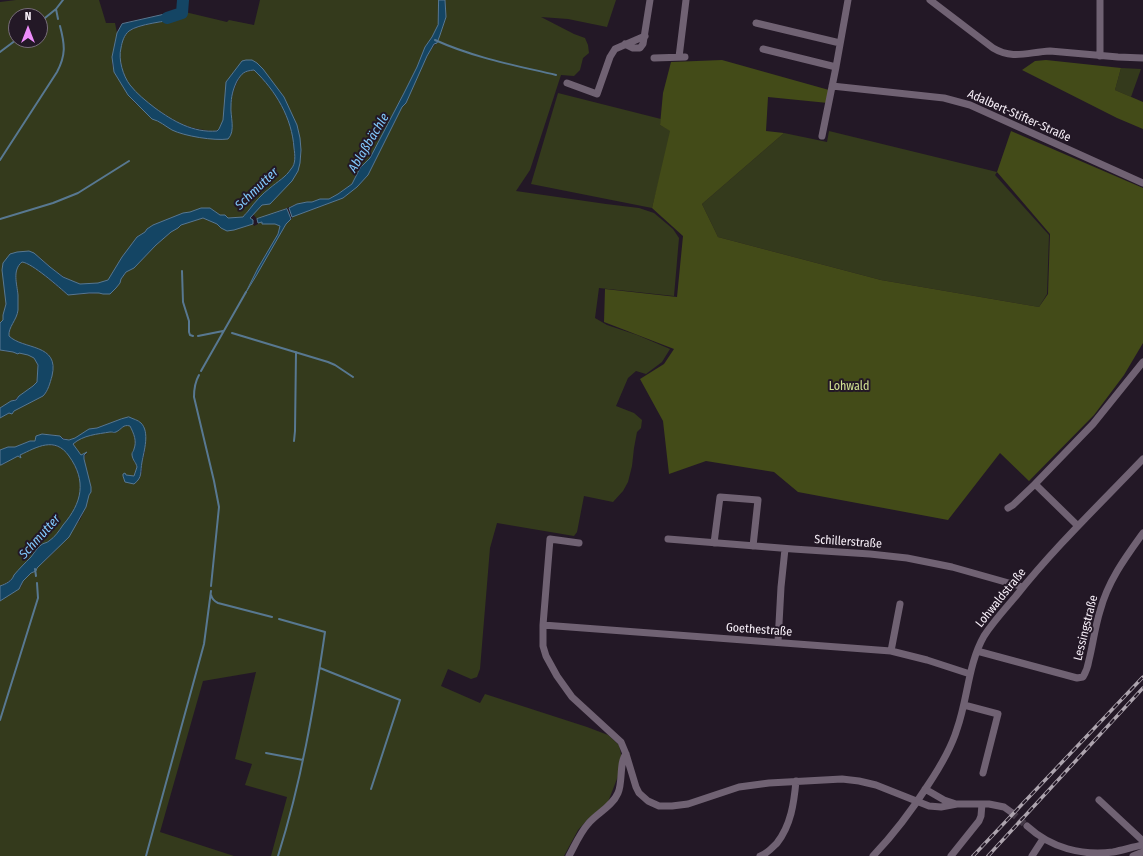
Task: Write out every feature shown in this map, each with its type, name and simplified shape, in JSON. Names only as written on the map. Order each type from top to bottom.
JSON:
[{"type":"street","points":[[567,83],[597,94],[614,49],[645,36],[650,0]]},
{"type":"street","points":[[654,58],[682,57],[686,0]]},
{"type":"street","points":[[822,136],[848,0]]},
{"type":"street","points":[[930,0],[1000,52],[1016,55],[1038,52],[1057,52],[1143,58]]},
{"type":"street","points":[[1100,0],[1100,56]]},
{"type":"street","points":[[756,23],[840,43]]},
{"type":"street","points":[[763,49],[836,67]]},
{"type":"street","name":"Adalbert-Stifter-Straße","points":[[832,86],[944,98],[970,106],[1143,183]]},
{"type":"street","points":[[1008,508],[1035,484],[1093,424],[1143,362]]},
{"type":"street","name":"Lohwaldstraße","points":[[873,856],[893,834],[917,802],[943,762],[958,728],[970,674],[977,651],[989,629],[1053,552],[1143,458]]},
{"type":"street","points":[[1035,484],[1078,526]]},
{"type":"street","points":[[714,543],[720,497],[738,498],[758,500],[753,546]]},
{"type":"street","name":"Lessingstraße","points":[[977,651],[1077,678],[1083,678],[1086,673],[1099,612],[1108,588],[1120,565],[1143,533]]},
{"type":"street","points":[[579,543],[550,539],[543,624],[546,656],[557,676],[572,697],[621,742],[639,793],[648,801],[659,806],[688,804],[739,787],[796,781],[842,779],[886,788],[917,802],[935,807],[956,804],[982,804],[1004,807],[1011,812]]},
{"type":"street","name":"Schillerstraße","points":[[668,539],[784,549],[862,553],[907,558],[952,567],[1023,587]]},
{"type":"street","points":[[778,642],[784,549]]},
{"type":"street","points":[[891,651],[900,604]]},
{"type":"street","name":"Goethestraße","points":[[543,624],[891,651],[927,660],[970,674]]},
{"type":"street","points":[[964,705],[998,714],[983,773]]},
{"type":"street","points":[[569,856],[588,824],[605,809],[618,794],[623,759],[626,754]]},
{"type":"street","points":[[760,856],[770,851],[782,837],[786,829],[792,812],[796,781]]},
{"type":"street","points":[[925,789],[944,800],[956,804]]},
{"type":"street","points":[[1099,800],[1143,840]]},
{"type":"street","points":[[951,856],[979,821],[982,804]]},
{"type":"street","points":[[1028,826],[1043,839],[1073,851],[1086,853],[1115,852],[1143,845]]},
{"type":"street","points":[[1032,856],[1043,839]]},
{"type":"street","points":[[1133,856],[1143,852]]},
{"type":"green space","points":[[16,0],[99,0],[106,23],[115,23],[117,33],[112,57],[114,72],[128,95],[135,103],[156,120],[179,133],[221,140],[232,123],[231,100],[240,75],[254,70],[262,78],[282,106],[293,137],[295,159],[293,167],[289,172],[259,198],[243,217],[228,218],[225,215],[220,215],[210,208],[201,208],[190,213],[183,213],[153,225],[137,237],[122,257],[108,280],[99,283],[80,284],[75,282],[64,277],[38,256],[3,263],[6,304],[3,320],[0,323],[0,2]]},
{"type":"green space","points":[[260,0],[439,0],[438,25],[425,47],[417,67],[370,158],[360,168],[352,184],[329,199],[320,199],[312,202],[297,204],[257,219],[253,214],[262,205],[270,204],[300,163],[301,150],[297,125],[284,97],[257,63],[246,60],[242,61],[226,82],[223,120],[219,129],[216,131],[211,131],[197,129],[178,122],[142,98],[130,86],[126,78],[122,69],[120,49],[126,34],[129,31],[144,25],[180,18],[184,16],[185,12],[227,22],[229,20],[254,25]]},
{"type":"green space","points":[[445,0],[616,0],[607,27],[568,19],[541,17],[585,38],[589,53],[583,58],[580,70],[574,76],[561,75],[530,170],[516,191],[639,208],[654,213],[673,229],[679,238],[674,296],[599,288],[595,318],[607,325],[637,335],[670,349],[662,362],[646,374],[636,371],[628,378],[616,406],[634,413],[642,420],[641,428],[637,432],[628,482],[623,491],[613,502],[584,496],[577,532],[574,536],[497,523],[490,548],[480,669],[477,677],[471,679],[448,669],[441,686],[480,703],[485,694],[608,735],[619,745],[621,754],[620,771],[608,802],[588,819],[578,830],[564,856],[271,856],[287,797],[245,785],[252,764],[235,759],[256,672],[203,681],[160,832],[234,856],[0,856],[0,601],[21,587],[23,581],[31,573],[36,571],[37,568],[55,551],[80,520],[86,507],[91,487],[84,459],[85,455],[87,454],[81,455],[73,444],[90,435],[116,432],[124,426],[130,426],[135,440],[132,455],[137,467],[134,476],[123,476],[125,482],[139,480],[145,451],[143,426],[140,422],[136,420],[121,419],[90,429],[69,440],[55,435],[42,434],[36,436],[35,441],[30,441],[15,447],[8,447],[0,450],[0,418],[43,396],[48,389],[52,376],[53,365],[51,358],[46,353],[23,344],[9,336],[18,310],[16,273],[19,265],[22,262],[32,266],[68,295],[103,294],[120,283],[126,272],[134,268],[156,245],[181,225],[203,218],[217,224],[221,228],[244,227],[253,224],[254,226],[262,222],[262,224],[280,225],[278,234],[258,268],[248,289],[286,224],[292,219],[292,217],[343,198],[357,187],[368,175],[402,107],[406,103],[429,53],[437,43],[446,17]]},
{"type":"green space","name":"Lohwald","points":[[722,60],[829,90],[828,103],[768,97],[766,131],[784,133],[702,204],[718,237],[881,280],[1039,307],[1048,294],[1050,234],[997,172],[1011,131],[1143,188],[1143,343],[1124,375],[1094,415],[1029,481],[1000,453],[948,520],[798,492],[774,472],[706,461],[669,474],[663,421],[640,379],[664,364],[674,349],[604,322],[605,289],[677,297],[683,236],[652,208],[670,131],[660,125],[663,93],[671,62]]},
{"type":"green space","points":[[1046,60],[1121,68],[1115,90],[1143,102],[1143,129],[1117,118],[1022,70],[1035,61]]},
{"type":"green space","points":[[1121,68],[1141,69],[1131,97],[1115,90]]},
{"type":"green space","points":[[558,93],[661,119],[660,125],[671,131],[652,208],[531,184]]},
{"type":"green space","points":[[829,131],[997,172],[995,175],[1049,235],[1047,294],[1039,307],[881,280],[718,237],[702,204],[784,133],[827,142]]},
{"type":"green space","points":[[0,350],[30,355],[35,360],[38,368],[37,381],[35,384],[20,396],[0,408]]},
{"type":"green space","points":[[41,445],[56,446],[64,450],[70,457],[81,485],[78,502],[61,530],[49,541],[38,548],[10,580],[0,586],[0,465]]},
{"type":"water","points":[[439,0],[445,0],[446,17],[437,43],[434,44],[427,56],[406,103],[402,107],[368,175],[357,187],[343,198],[292,217],[289,208],[297,204],[312,202],[320,199],[329,199],[352,184],[360,168],[370,158],[417,67],[425,47],[438,25]]},
{"type":"water","points":[[174,12],[185,12],[184,16],[179,19],[139,26],[127,33],[122,43],[120,52],[123,72],[130,85],[152,105],[176,122],[200,130],[217,131],[223,120],[226,82],[242,61],[252,60],[263,69],[284,97],[297,125],[301,150],[298,171],[292,181],[270,204],[262,205],[250,218],[253,220],[253,224],[227,231],[217,224],[203,218],[181,225],[156,245],[134,268],[126,272],[120,283],[110,294],[89,293],[68,295],[39,271],[22,262],[16,273],[18,310],[9,336],[23,344],[46,353],[51,358],[53,365],[52,376],[48,389],[43,396],[14,411],[12,414],[9,413],[0,418],[0,408],[11,401],[16,400],[37,382],[38,365],[34,358],[28,355],[0,350],[0,323],[3,320],[6,304],[2,270],[3,263],[10,254],[29,251],[34,253],[63,277],[80,284],[98,283],[108,280],[122,257],[137,237],[153,225],[183,213],[201,208],[210,208],[220,215],[225,215],[228,218],[243,217],[261,195],[287,174],[294,165],[295,156],[293,137],[282,106],[262,78],[254,70],[242,74],[234,87],[231,103],[232,132],[228,139],[199,138],[172,130],[160,122],[152,119],[128,95],[114,72],[112,57],[117,33],[122,24]]},
{"type":"water","points":[[287,209],[291,219],[286,224],[245,294],[278,234],[280,226],[275,224],[262,224],[262,222],[258,223],[257,219]]},
{"type":"water","points":[[129,417],[141,423],[144,427],[146,436],[139,479],[134,484],[125,482],[123,476],[125,473],[126,475],[134,476],[137,467],[132,455],[135,440],[130,426],[124,426],[116,432],[101,433],[86,437],[73,444],[81,455],[87,452],[84,455],[84,459],[91,492],[86,507],[69,537],[37,568],[36,571],[31,573],[23,581],[19,589],[0,601],[0,586],[10,581],[42,544],[48,542],[55,536],[69,517],[78,500],[80,483],[75,465],[64,450],[58,446],[46,445],[33,449],[20,455],[21,458],[18,456],[1,465],[0,450],[8,447],[15,447],[30,441],[35,441],[36,436],[42,434],[60,436],[63,439],[69,440],[89,429],[97,428]]},
{"type":"waterway","points":[[48,16],[56,9],[63,0]]},
{"type":"waterway","name":"Schmutter","points":[[167,18],[182,13],[183,0]]},
{"type":"waterway","points":[[56,9],[58,19]]},
{"type":"waterway","points":[[0,160],[60,66],[64,50],[60,26]]},
{"type":"waterway","points":[[435,40],[465,52],[556,75]]},
{"type":"waterway","points":[[0,52],[8,46]]},
{"type":"waterway","points":[[0,219],[53,203],[78,193],[129,161]]},
{"type":"waterway","points":[[182,271],[183,302],[189,321],[189,332],[190,335],[193,336]]},
{"type":"waterway","points":[[201,371],[246,292]]},
{"type":"waterway","points":[[198,336],[223,331]]},
{"type":"waterway","points":[[232,333],[328,362],[353,377]]},
{"type":"waterway","points":[[294,441],[296,352]]},
{"type":"waterway","points":[[199,375],[195,386],[194,397],[219,507],[211,586]]},
{"type":"waterway","points":[[35,569],[36,576]]},
{"type":"waterway","points":[[0,720],[38,598],[37,583]]},
{"type":"waterway","points":[[146,856],[204,644],[211,591]]},
{"type":"waterway","points":[[211,595],[213,600],[218,603],[272,617]]},
{"type":"waterway","points":[[278,856],[294,801],[306,745],[325,632],[279,619]]},
{"type":"waterway","points":[[320,668],[400,700],[371,789]]},
{"type":"waterway","points":[[266,753],[303,760]]},
{"type":"tunnel","points":[[1011,812],[1027,826]]},
{"type":"railway","points":[[973,856],[1143,677]]},
{"type":"railway","points":[[988,856],[1143,688]]},
{"type":"water label","name":"Ablaßbächle","points":[[369,143]]}]
